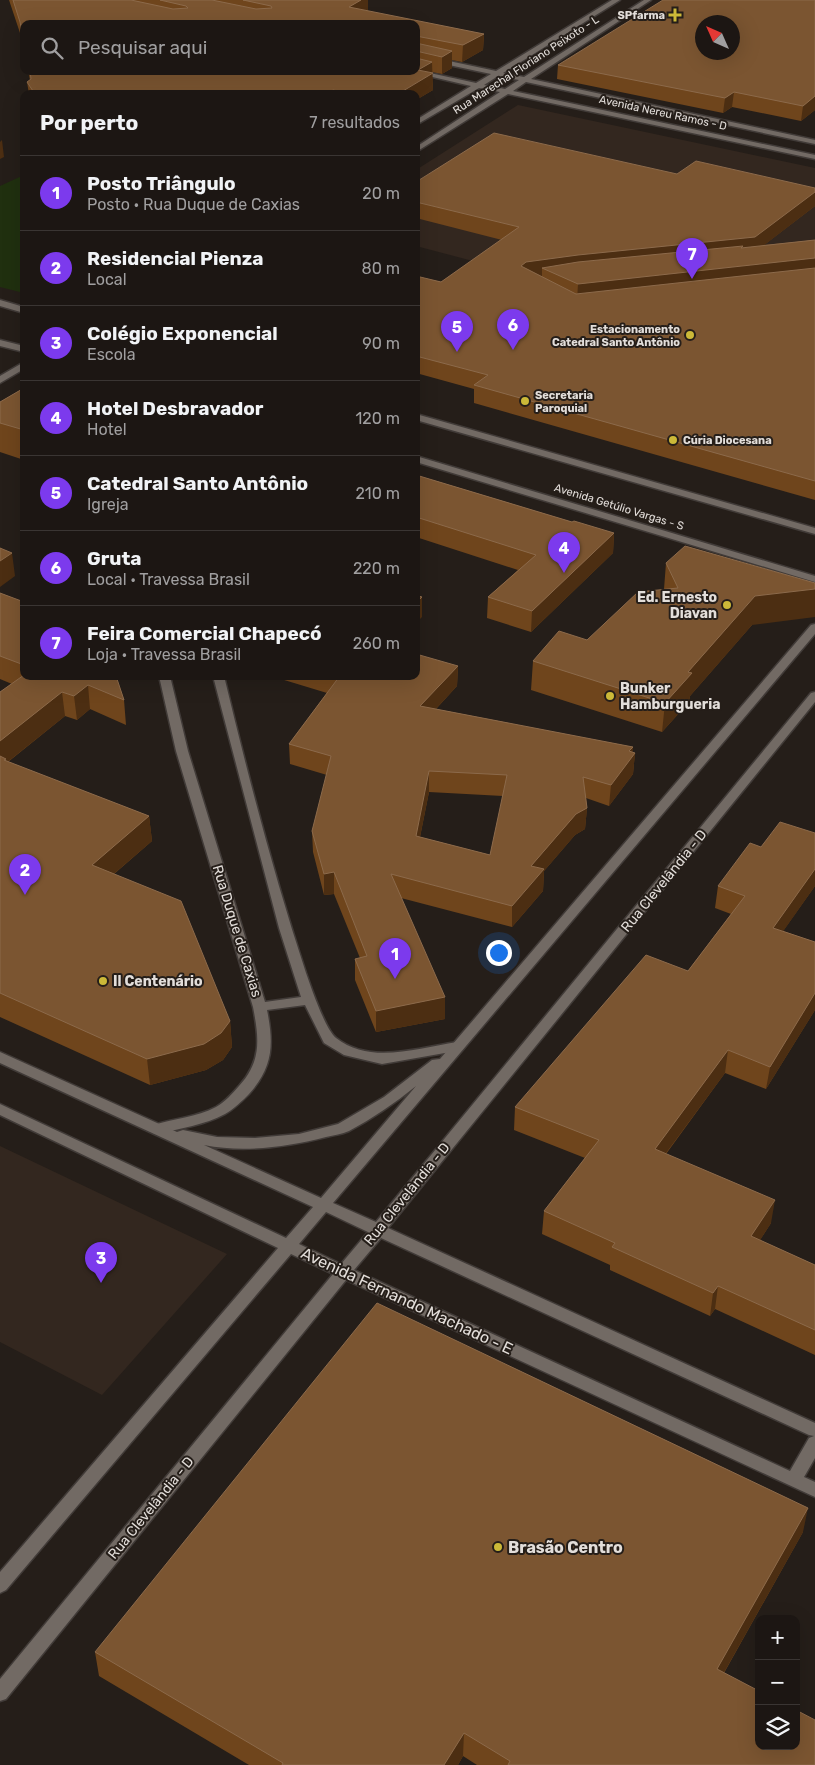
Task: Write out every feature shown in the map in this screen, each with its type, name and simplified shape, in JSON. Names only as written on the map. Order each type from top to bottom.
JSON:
[{"type":"street","name":"Rua Marechal Floriano Peixoto - L","points":[[420,121],[616,0]]},
{"type":"street","name":"Rua Marechal Floriano Peixoto - L","points":[[420,147],[648,0]]},
{"type":"street","name":"Avenida Nereu Ramos - D","points":[[420,57],[815,142]]},
{"type":"street","name":"Avenida Nereu Ramos - D","points":[[420,73],[815,156]]},
{"type":"street","points":[[0,304],[20,309]]},
{"type":"street","points":[[0,343],[20,348]]},
{"type":"street","points":[[0,380],[20,368]]},
{"type":"street","points":[[420,418],[815,530]]},
{"type":"street","name":"Avenida Getúlio Vargas - S","points":[[420,460],[815,578]]},
{"type":"street","points":[[0,1585],[815,627]]},
{"type":"street","name":"Rua Duque de Caxias","points":[[158,1129],[220,1110],[251,1082],[263,1059],[264,1035],[260,1007],[182,751],[165,680]]},
{"type":"street","points":[[219,680],[285,928],[309,1000],[329,1040],[349,1052],[382,1059],[457,1047]]},
{"type":"street","name":"Rua Clevelândia - D","points":[[0,1693],[815,695]]},
{"type":"street","points":[[260,1007],[309,1000]]},
{"type":"street","points":[[158,1129],[217,1142],[255,1142],[299,1139],[342,1128],[389,1100],[457,1047]]},
{"type":"street","points":[[0,1057],[815,1430]]},
{"type":"street","name":"Avenida Fernando Machado - E","points":[[0,1109],[343,1272],[815,1490]]},
{"type":"street","points":[[792,1480],[815,1444]]},
{"type":"shaded area","points":[[518,105],[815,168],[815,244],[511,271],[420,247],[420,167]]},
{"type":"shaded area","points":[[0,1146],[227,1254],[102,1395],[0,1342]]},
{"type":"green space","points":[[20,177],[20,292],[0,287],[0,186]]},
{"type":"building","points":[[13,0],[131,0],[173,9],[188,8],[160,0],[212,0],[256,9],[272,8],[271,6],[243,0],[361,0],[349,7],[414,20],[20,20],[20,22]]},
{"type":"building","points":[[663,0],[815,0],[815,96],[803,106],[734,92],[725,98],[558,65]]},
{"type":"building","points":[[420,21],[484,34],[463,45],[420,37]]},
{"type":"building","points":[[420,44],[452,51],[442,57],[420,52]]},
{"type":"building","points":[[420,59],[432,62],[420,69]]},
{"type":"building","points":[[420,70],[433,73],[405,90],[32,90],[27,82],[31,79],[30,75],[420,75]]},
{"type":"building","points":[[494,133],[677,174],[696,161],[815,188],[815,192],[755,237],[578,255],[526,262],[521,266],[576,294],[815,268],[815,481],[474,385],[488,375],[420,357],[420,277],[441,282],[519,227],[420,203],[420,179]]},
{"type":"building","points":[[815,240],[815,258],[578,284],[542,268],[578,262]]},
{"type":"building","points":[[20,390],[20,429],[0,423],[0,402]]},
{"type":"building","points":[[420,476],[614,533],[532,611],[488,597],[536,555],[420,518]]},
{"type":"building","points":[[685,546],[815,583],[815,589],[755,596],[688,672],[692,673],[665,703],[533,661],[559,631],[587,640],[638,592],[678,588],[666,563]]},
{"type":"building","points":[[0,548],[12,553],[0,561]]},
{"type":"building","points":[[0,593],[20,600],[20,664],[0,656]]},
{"type":"building","points":[[420,655],[458,666],[420,706],[633,747],[629,751],[635,753],[611,785],[583,777],[587,808],[576,814],[531,866],[544,869],[512,906],[391,874],[445,997],[376,1011],[355,959],[367,956],[334,872],[324,874],[312,831],[331,756],[289,744],[337,680],[420,680]],"holes":[[[429,771],[507,775],[490,855],[416,836]]]},
{"type":"building","points":[[20,678],[20,680],[117,680],[124,700],[88,685],[74,696],[62,692],[0,741],[0,692]]},
{"type":"building","points":[[0,756],[6,759],[4,760],[149,816],[92,865],[181,901],[230,1021],[221,1033],[204,1044],[147,1059],[0,993]]},
{"type":"building","points":[[780,822],[815,833],[815,869],[773,928],[815,942],[815,993],[770,1067],[728,1050],[655,1149],[775,1200],[751,1236],[815,1265],[815,1330],[718,1286],[713,1293],[612,1247],[615,1243],[544,1211],[599,1140],[515,1107],[646,955],[688,971],[745,896],[718,886],[750,843],[761,847]]},
{"type":"building","name":"Brasão Centro","points":[[377,1303],[808,1508],[717,1669],[755,1689],[755,1750],[800,1750],[800,1712],[815,1720],[815,1765],[508,1765],[510,1761],[464,1733],[444,1765],[282,1765],[283,1763],[95,1652]]},
{"type":"place","name":"SPfarma","points":[[675,15]]},
{"type":"place","name":"Feira Comercial Chapecó","points":[[692,279]]},
{"type":"place","name":"Estacionamento Catedral Santo Antônio","points":[[690,335]]},
{"type":"place","name":"Gruta","points":[[513,350]]},
{"type":"place","name":"Catedral Santo Antônio","points":[[457,352]]},
{"type":"place","name":"Secretaria Paroquial","points":[[525,401]]},
{"type":"place","name":"Cúria Diocesana","points":[[673,440]]},
{"type":"place","name":"Hotel Desbravador","points":[[564,573]]},
{"type":"place","name":"Ed. Ernesto Diavan","points":[[727,605]]},
{"type":"place","name":"Bunker Hamburgueria","points":[[610,696]]},
{"type":"place","name":"Residencial Pienza","points":[[25,895]]},
{"type":"place","name":"Posto Triângulo","points":[[395,979]]},
{"type":"place","name":"Il Centenário","points":[[103,981]]},
{"type":"place","name":"Colégio Exponencial","points":[[101,1283]]},
{"type":"place","name":"Brasão Centro","points":[[498,1547]]}]
